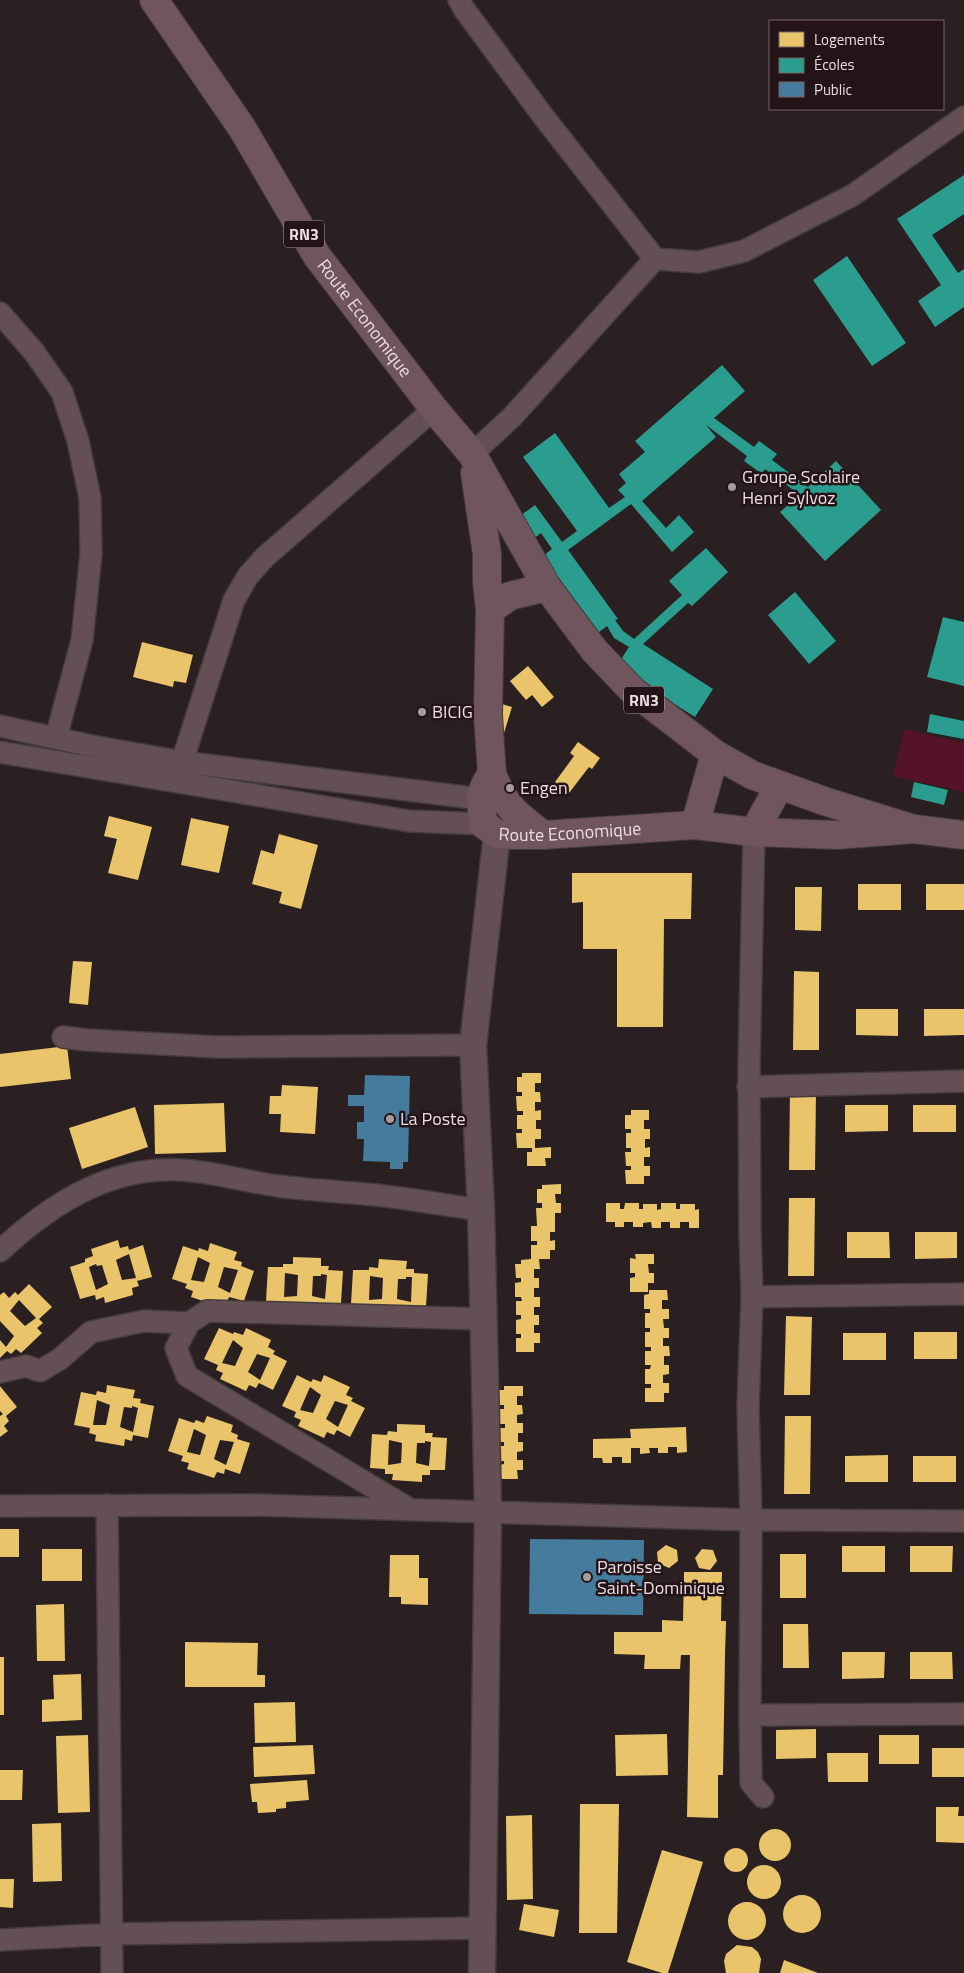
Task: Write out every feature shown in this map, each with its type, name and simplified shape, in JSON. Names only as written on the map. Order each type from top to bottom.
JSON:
[{"type":"highway","name":"Route Economique","points":[[154,0],[242,128],[317,256],[434,409],[472,454],[547,587],[594,650],[633,691],[715,754],[752,775],[779,786],[914,829],[964,835]]},
{"type":"highway","points":[[472,454],[488,554],[487,581],[490,610],[488,715],[492,774],[504,801],[513,812],[543,835]]},
{"type":"highway","points":[[490,610],[510,596],[547,587]]},
{"type":"highway","points":[[695,825],[715,754]]},
{"type":"highway","points":[[487,819],[483,786],[492,774]]},
{"type":"highway","points":[[754,832],[779,786]]},
{"type":"highway","name":"Route Economique","points":[[487,819],[543,835],[695,825],[754,832],[836,835],[914,829]]},
{"type":"street","points":[[459,0],[543,116],[655,259],[699,262],[744,251],[853,195],[964,117]]},
{"type":"street","points":[[472,454],[512,417],[655,259]]},
{"type":"street","points":[[0,313],[34,352],[62,392],[78,442],[90,498],[91,554],[82,640],[56,738]]},
{"type":"street","points":[[182,762],[234,600],[248,576],[265,557],[434,409]]},
{"type":"street","points":[[0,726],[487,819]]},
{"type":"street","points":[[0,752],[400,820],[487,819]]},
{"type":"street","points":[[482,1973],[488,1511],[481,1210],[473,1045],[487,819]]},
{"type":"street","points":[[754,832],[748,1087],[752,1297],[748,1406],[751,1520],[750,1715],[751,1783],[763,1796]]},
{"type":"street","points":[[63,1037],[218,1047],[473,1045]]},
{"type":"street","points":[[748,1087],[964,1080]]},
{"type":"street","points":[[0,1251],[52,1210],[88,1188],[116,1176],[147,1170],[191,1170],[278,1186],[377,1196],[481,1210]]},
{"type":"street","points":[[752,1297],[964,1294]]},
{"type":"street","points":[[411,1509],[187,1376],[176,1348],[189,1323],[207,1310],[483,1319]]},
{"type":"street","points":[[0,1372],[26,1366],[40,1371],[60,1359],[90,1332],[144,1321],[189,1323]]},
{"type":"street","points":[[0,1506],[107,1504],[257,1505],[751,1520],[964,1522]]},
{"type":"street","points":[[107,1504],[112,1973]]},
{"type":"street","points":[[750,1715],[964,1714]]},
{"type":"street","points":[[0,1940],[113,1934],[483,1928]]},
{"type":"shaded area","points":[[904,729],[964,743],[964,792],[893,776]]},
{"type":"building: Logements","points":[[142,642],[193,655],[186,683],[174,681],[173,687],[133,677]]},
{"type":"building: Logements","points":[[528,666],[554,697],[542,707],[532,695],[526,700],[510,681]]},
{"type":"building: Logements","points":[[499,703],[512,707],[504,733],[491,729]]},
{"type":"building: Logements","points":[[578,742],[600,758],[592,769],[589,767],[569,793],[555,782],[574,756],[570,753]]},
{"type":"building: Logements","points":[[109,816],[152,827],[138,880],[108,873],[117,839],[104,836]]},
{"type":"building: Logements","points":[[191,818],[229,826],[219,873],[181,865]]},
{"type":"building: Logements","points":[[279,834],[318,845],[301,909],[279,903],[282,892],[252,884],[261,850],[274,854]]},
{"type":"building: Logements","points":[[572,873],[692,873],[691,919],[664,919],[663,1027],[617,1027],[617,949],[583,949],[583,902],[572,903]]},
{"type":"building: Logements","points":[[858,884],[901,884],[901,910],[858,910]]},
{"type":"building: Logements","points":[[926,884],[964,884],[964,910],[926,910]]},
{"type":"building: Logements","points":[[795,887],[822,887],[821,931],[795,930]]},
{"type":"building: Logements","points":[[73,961],[92,962],[88,1005],[69,1003]]},
{"type":"building: Logements","points":[[794,971],[819,972],[819,1050],[793,1050]]},
{"type":"building: Logements","points":[[856,1009],[898,1009],[898,1036],[856,1035]]},
{"type":"building: Logements","points":[[924,1009],[964,1009],[964,1035],[924,1036]]},
{"type":"building: Logements","points":[[67,1046],[71,1079],[0,1087],[0,1054]]},
{"type":"building: Logements","points":[[522,1073],[541,1073],[541,1083],[535,1083],[535,1092],[540,1092],[541,1102],[535,1102],[535,1111],[541,1110],[541,1120],[536,1120],[536,1129],[541,1129],[541,1139],[535,1139],[535,1148],[551,1147],[551,1158],[545,1158],[546,1166],[527,1166],[527,1152],[532,1152],[532,1148],[517,1148],[516,1133],[522,1133],[522,1129],[517,1129],[517,1115],[523,1115],[523,1111],[517,1111],[516,1096],[522,1096],[522,1092],[517,1092],[517,1077],[522,1077]]},
{"type":"building: Logements","points":[[282,1085],[318,1087],[315,1134],[280,1132],[281,1114],[269,1114],[270,1096],[281,1096]]},
{"type":"building: Logements","points":[[790,1091],[816,1092],[815,1170],[789,1170]]},
{"type":"building: Logements","points":[[224,1103],[226,1152],[155,1154],[154,1105]]},
{"type":"building: Logements","points":[[845,1105],[888,1105],[888,1131],[845,1132]]},
{"type":"building: Logements","points":[[913,1105],[956,1105],[956,1132],[913,1132]]},
{"type":"building: Logements","points":[[135,1107],[148,1147],[82,1169],[69,1128]]},
{"type":"building: Logements","points":[[631,1110],[649,1110],[649,1120],[644,1120],[644,1129],[650,1129],[650,1139],[645,1139],[645,1148],[650,1147],[650,1157],[644,1157],[644,1166],[650,1166],[650,1176],[644,1176],[644,1184],[626,1184],[625,1170],[631,1170],[631,1166],[626,1166],[625,1152],[631,1152],[631,1148],[626,1148],[626,1133],[631,1133],[631,1129],[625,1129],[625,1115],[631,1115]]},
{"type":"building: Logements","points":[[561,1184],[561,1194],[555,1194],[556,1203],[561,1203],[561,1213],[555,1213],[555,1232],[550,1232],[550,1241],[555,1240],[555,1250],[550,1250],[550,1259],[539,1259],[540,1269],[534,1269],[534,1278],[539,1278],[539,1288],[534,1288],[534,1297],[540,1297],[540,1307],[534,1307],[534,1315],[539,1315],[539,1325],[534,1325],[534,1333],[540,1333],[540,1343],[534,1343],[534,1352],[516,1352],[516,1338],[521,1338],[521,1334],[516,1334],[516,1320],[521,1319],[521,1315],[516,1315],[516,1301],[522,1301],[521,1297],[515,1297],[515,1283],[521,1282],[521,1278],[516,1278],[515,1264],[521,1264],[521,1260],[531,1259],[531,1245],[537,1245],[537,1241],[531,1241],[531,1226],[537,1226],[536,1208],[542,1208],[542,1203],[537,1203],[537,1189],[542,1189],[542,1185]]},
{"type":"building: Logements","points":[[789,1198],[815,1198],[814,1276],[788,1276]]},
{"type":"building: Logements","points":[[606,1203],[620,1203],[620,1209],[624,1209],[625,1203],[639,1203],[639,1209],[643,1209],[643,1204],[657,1204],[657,1210],[661,1209],[661,1203],[676,1203],[676,1209],[680,1209],[680,1204],[695,1204],[695,1210],[699,1209],[699,1228],[689,1228],[689,1222],[680,1222],[680,1228],[670,1228],[670,1222],[661,1222],[661,1228],[652,1228],[651,1222],[643,1223],[643,1227],[633,1227],[633,1222],[624,1222],[624,1227],[615,1227],[615,1222],[606,1222]]},
{"type":"building: Logements","points":[[847,1232],[889,1232],[890,1258],[847,1258]]},
{"type":"building: Logements","points":[[915,1232],[957,1232],[957,1258],[915,1259]]},
{"type":"building: Logements","points":[[118,1240],[120,1248],[128,1246],[129,1250],[143,1245],[152,1277],[137,1281],[139,1286],[132,1288],[133,1295],[105,1303],[104,1297],[96,1300],[95,1295],[80,1299],[70,1267],[85,1262],[85,1259],[93,1256],[91,1249]],"holes":[[[129,1254],[136,1278],[122,1280],[116,1260]],[[96,1264],[97,1266],[102,1265],[108,1284],[96,1290],[89,1267]]]},
{"type":"building: Logements","points":[[210,1243],[237,1252],[234,1260],[242,1262],[241,1266],[254,1271],[244,1301],[229,1297],[227,1302],[221,1300],[218,1306],[191,1297],[193,1291],[185,1288],[187,1284],[172,1279],[183,1246],[198,1251],[199,1248],[208,1251]],"holes":[[[198,1257],[210,1263],[204,1282],[191,1280]],[[224,1267],[238,1270],[230,1293],[218,1287]]]},
{"type":"building: Logements","points":[[635,1254],[654,1254],[654,1264],[648,1264],[649,1273],[654,1273],[654,1283],[648,1283],[648,1292],[630,1292],[630,1278],[635,1277],[635,1273],[630,1273],[630,1258],[636,1259]]},
{"type":"building: Logements","points":[[293,1257],[321,1258],[321,1266],[329,1266],[328,1270],[343,1271],[341,1303],[326,1303],[325,1308],[281,1306],[281,1302],[266,1301],[268,1267],[283,1267],[283,1264],[293,1264]],"holes":[[[285,1273],[298,1275],[297,1296],[284,1297]],[[321,1274],[327,1275],[325,1299],[312,1296],[313,1276],[321,1276]]]},
{"type":"building: Logements","points":[[379,1259],[407,1261],[406,1269],[414,1269],[414,1273],[428,1274],[426,1306],[411,1305],[411,1311],[367,1309],[367,1304],[351,1304],[353,1270],[369,1270],[369,1267],[378,1268]],"holes":[[[370,1276],[383,1278],[382,1299],[369,1300]],[[406,1277],[412,1277],[411,1302],[397,1299],[398,1279],[406,1279]]]},
{"type":"building: Logements","points":[[29,1284],[52,1307],[39,1319],[43,1323],[37,1328],[42,1333],[21,1353],[16,1349],[11,1354],[7,1351],[0,1358],[0,1340],[6,1347],[14,1336],[0,1321],[0,1295],[4,1292],[9,1298],[15,1292],[18,1295]],"holes":[[[19,1300],[36,1318],[25,1326],[10,1311]]]},
{"type":"building: Logements","points":[[649,1290],[667,1290],[668,1300],[662,1300],[662,1309],[669,1309],[669,1319],[663,1319],[664,1328],[669,1328],[669,1338],[663,1338],[663,1346],[669,1346],[670,1356],[664,1356],[664,1365],[669,1365],[669,1374],[663,1375],[663,1383],[669,1383],[669,1393],[664,1393],[664,1402],[645,1402],[645,1388],[651,1388],[651,1384],[645,1384],[645,1369],[650,1369],[651,1365],[645,1365],[645,1351],[651,1351],[651,1347],[645,1347],[645,1332],[650,1332],[650,1328],[645,1328],[645,1313],[650,1313],[650,1309],[644,1309],[644,1295],[649,1294]]},
{"type":"building: Logements","points":[[786,1316],[812,1317],[810,1395],[784,1395]]},
{"type":"building: Logements","points":[[219,1328],[233,1334],[234,1332],[243,1335],[246,1328],[271,1340],[268,1347],[275,1351],[273,1354],[287,1361],[273,1390],[259,1383],[256,1388],[249,1385],[246,1391],[220,1379],[223,1373],[216,1370],[218,1365],[204,1359]],"holes":[[[233,1340],[243,1348],[235,1366],[222,1363]],[[257,1354],[270,1358],[260,1380],[248,1372]]]},
{"type":"building: Logements","points":[[914,1332],[957,1332],[957,1359],[914,1359]]},
{"type":"building: Logements","points":[[843,1333],[886,1333],[886,1360],[843,1360]]},
{"type":"building: Logements","points":[[297,1375],[311,1382],[313,1379],[321,1382],[324,1375],[350,1387],[346,1395],[353,1398],[351,1401],[365,1408],[350,1437],[337,1430],[334,1435],[327,1432],[324,1438],[298,1426],[301,1420],[294,1417],[296,1412],[282,1406]],"holes":[[[310,1387],[321,1395],[313,1413],[300,1410]],[[335,1401],[348,1405],[338,1427],[326,1419]]]},
{"type":"building: Logements","points":[[107,1385],[135,1390],[133,1398],[141,1399],[140,1403],[154,1406],[148,1438],[133,1435],[132,1441],[125,1439],[124,1446],[95,1441],[96,1435],[89,1433],[90,1428],[74,1425],[81,1392],[96,1395],[97,1391],[106,1393]],"holes":[[[97,1400],[110,1405],[106,1425],[93,1425]],[[132,1406],[138,1408],[133,1432],[120,1427],[124,1407],[132,1408]]]},
{"type":"building: Logements","points":[[0,1386],[17,1407],[6,1416],[9,1421],[4,1426],[8,1431],[0,1437],[0,1416],[3,1414],[0,1411]]},
{"type":"building: Logements","points":[[504,1386],[523,1386],[523,1396],[517,1396],[517,1405],[522,1405],[523,1414],[517,1415],[517,1423],[523,1423],[523,1433],[518,1433],[518,1442],[523,1442],[523,1451],[517,1452],[517,1460],[523,1460],[523,1470],[517,1470],[518,1479],[499,1479],[499,1465],[504,1464],[504,1461],[499,1461],[499,1446],[504,1446],[504,1442],[499,1442],[499,1428],[505,1428],[505,1424],[499,1424],[498,1409],[504,1409],[504,1405],[499,1405],[499,1390],[504,1390]]},
{"type":"building: Logements","points":[[207,1416],[233,1425],[231,1432],[238,1435],[237,1439],[250,1443],[240,1474],[225,1469],[224,1474],[217,1472],[214,1478],[187,1469],[189,1463],[181,1461],[183,1456],[168,1451],[179,1418],[194,1423],[196,1420],[204,1423]],"holes":[[[194,1429],[206,1435],[200,1455],[187,1452]],[[220,1440],[234,1442],[226,1465],[214,1459]]]},
{"type":"building: Logements","points":[[785,1416],[811,1416],[810,1494],[784,1494]]},
{"type":"building: Logements","points":[[397,1424],[425,1425],[425,1433],[433,1433],[432,1437],[447,1438],[445,1470],[430,1470],[430,1475],[422,1475],[422,1482],[392,1480],[393,1474],[385,1474],[385,1469],[370,1468],[372,1434],[387,1435],[388,1431],[397,1432]],"holes":[[[389,1440],[402,1443],[401,1463],[388,1465]],[[425,1441],[431,1442],[429,1466],[416,1463],[417,1443],[425,1443]]]},
{"type":"building: Logements","points":[[686,1427],[687,1452],[677,1453],[677,1447],[668,1447],[668,1453],[658,1453],[658,1448],[649,1448],[650,1453],[640,1454],[640,1448],[631,1448],[631,1463],[622,1463],[622,1457],[612,1457],[612,1463],[603,1463],[602,1458],[593,1458],[593,1439],[631,1438],[630,1429]]},
{"type":"building: Logements","points":[[888,1455],[888,1482],[845,1482],[845,1456]]},
{"type":"building: Logements","points":[[913,1456],[956,1456],[956,1482],[913,1482]]},
{"type":"building: Logements","points":[[0,1529],[19,1529],[19,1557],[0,1557]]},
{"type":"building: Logements","points":[[666,1545],[677,1550],[678,1561],[669,1568],[658,1563],[657,1552]]},
{"type":"building: Logements","points":[[842,1546],[885,1546],[885,1572],[842,1572]]},
{"type":"building: Logements","points":[[910,1546],[953,1546],[952,1572],[910,1572]]},
{"type":"building: Logements","points":[[42,1549],[82,1549],[82,1581],[42,1581]]},
{"type":"building: Logements","points":[[702,1549],[713,1550],[717,1561],[710,1570],[699,1568],[695,1558]]},
{"type":"building: Logements","points":[[780,1554],[806,1554],[806,1598],[780,1598]]},
{"type":"building: Logements","points":[[390,1555],[419,1555],[419,1578],[428,1578],[428,1605],[401,1604],[401,1597],[389,1597]]},
{"type":"building: Logements","points":[[684,1572],[722,1572],[721,1621],[726,1621],[723,1775],[718,1775],[718,1818],[687,1817],[690,1655],[681,1655],[680,1669],[644,1669],[645,1655],[614,1654],[614,1632],[662,1632],[662,1620],[683,1621]]},
{"type":"building: Logements","points":[[64,1604],[65,1661],[37,1661],[36,1605]]},
{"type":"building: Logements","points":[[783,1624],[808,1624],[809,1668],[783,1668]]},
{"type":"building: Logements","points":[[185,1642],[258,1643],[257,1675],[265,1675],[265,1687],[185,1687]]},
{"type":"building: Logements","points":[[842,1652],[885,1652],[884,1678],[842,1679]]},
{"type":"building: Logements","points":[[910,1652],[952,1652],[953,1679],[910,1679]]},
{"type":"building: Logements","points":[[0,1657],[4,1657],[4,1715],[0,1715]]},
{"type":"building: Logements","points":[[81,1674],[82,1720],[42,1722],[42,1700],[54,1699],[53,1675]]},
{"type":"building: Logements","points":[[295,1702],[296,1742],[255,1743],[254,1703]]},
{"type":"building: Logements","points":[[816,1729],[816,1758],[776,1759],[776,1730]]},
{"type":"building: Logements","points":[[667,1734],[668,1775],[616,1776],[615,1735]]},
{"type":"building: Logements","points":[[88,1735],[90,1812],[58,1813],[56,1736]]},
{"type":"building: Logements","points":[[879,1735],[919,1735],[919,1764],[879,1764]]},
{"type":"building: Logements","points":[[313,1745],[315,1774],[254,1777],[253,1747]]},
{"type":"building: Logements","points":[[932,1748],[964,1748],[964,1777],[932,1777]]},
{"type":"building: Logements","points":[[827,1753],[868,1753],[868,1782],[828,1782]]},
{"type":"building: Logements","points":[[0,1770],[23,1770],[22,1800],[0,1800]]},
{"type":"building: Logements","points":[[307,1780],[309,1800],[286,1802],[286,1808],[276,1809],[276,1812],[258,1813],[257,1802],[252,1802],[250,1784]]},
{"type":"building: Logements","points":[[580,1804],[619,1804],[617,1933],[579,1933]]},
{"type":"building: Logements","points":[[936,1807],[959,1807],[958,1816],[964,1816],[964,1843],[936,1842]]},
{"type":"building: Logements","points":[[532,1815],[533,1899],[507,1900],[506,1816]]},
{"type":"building: Logements","points":[[61,1823],[62,1881],[33,1882],[32,1824]]},
{"type":"building: Logements","points":[[775,1829],[781,1830],[786,1834],[790,1839],[790,1851],[786,1856],[781,1860],[775,1861],[769,1860],[764,1856],[760,1851],[759,1845],[760,1839],[764,1834],[769,1830]]},
{"type":"building: Logements","points":[[736,1848],[741,1849],[747,1855],[747,1865],[741,1871],[736,1872],[731,1871],[725,1865],[724,1860],[725,1855],[731,1849]]},
{"type":"building: Logements","points":[[662,1850],[703,1862],[668,1973],[662,1973],[627,1962]]},
{"type":"building: Logements","points":[[764,1865],[771,1866],[776,1870],[780,1875],[780,1889],[776,1894],[771,1898],[764,1899],[757,1898],[752,1894],[748,1889],[747,1882],[748,1875],[752,1870],[757,1866]]},
{"type":"building: Logements","points":[[0,1879],[14,1879],[13,1908],[0,1907]]},
{"type":"building: Logements","points":[[802,1895],[815,1901],[821,1914],[815,1927],[802,1933],[789,1927],[783,1914],[789,1901]]},
{"type":"building: Logements","points":[[747,1902],[760,1908],[766,1921],[760,1934],[747,1940],[734,1934],[728,1921],[734,1908]]},
{"type":"building: Logements","points":[[524,1904],[559,1910],[554,1937],[519,1930]]},
{"type":"building: Logements","points":[[737,1945],[752,1947],[758,1952],[761,1959],[759,1973],[726,1973],[724,1961],[726,1954]]},
{"type":"building: Logements","points":[[784,1960],[818,1973],[780,1973]]},
{"type":"building: Écoles","points":[[964,175],[964,214],[932,235],[958,273],[964,269],[964,307],[935,327],[918,301],[941,285],[897,219]]},
{"type":"building: Écoles","points":[[847,256],[906,343],[872,366],[813,280]]},
{"type":"building: Écoles","points":[[722,365],[745,391],[714,418],[754,447],[759,441],[777,454],[772,460],[808,487],[836,461],[881,510],[825,561],[780,512],[800,495],[765,469],[762,474],[744,461],[747,456],[706,425],[716,437],[642,501],[666,528],[679,515],[694,532],[672,552],[631,504],[568,550],[618,619],[615,620],[623,631],[634,639],[682,595],[669,581],[706,548],[728,572],[692,606],[688,603],[643,644],[713,689],[695,717],[616,667],[629,647],[614,638],[607,626],[590,639],[535,562],[552,549],[541,533],[529,542],[513,521],[535,505],[562,542],[577,531],[523,457],[555,433],[609,508],[625,497],[618,490],[626,483],[619,474],[645,452],[635,441]]},
{"type":"building: Écoles","points":[[795,592],[836,641],[809,664],[768,615]]},
{"type":"building: Écoles","points":[[943,617],[964,622],[964,686],[927,677]]},
{"type":"building: Écoles","points":[[930,714],[964,721],[964,739],[927,732]]},
{"type":"building: Écoles","points":[[914,782],[948,790],[944,805],[911,797]]},
{"type":"building: Public","points":[[365,1075],[410,1076],[408,1162],[403,1162],[403,1169],[390,1169],[390,1162],[363,1161],[364,1139],[357,1139],[357,1122],[364,1122],[364,1106],[348,1106],[348,1095],[364,1095]]},
{"type":"building: Public","name":"Paroisse Saint-Dominique","points":[[530,1539],[644,1540],[643,1615],[529,1614]]},
{"type":"place","name":"Groupe Scolaire Henri Sylvoz","points":[[732,487]]},
{"type":"place","name":"BICIG","points":[[422,712]]},
{"type":"place","name":"Engen","points":[[510,788]]},
{"type":"place","name":"La Poste","points":[[390,1119]]},
{"type":"place","name":"Paroisse Saint-Dominique","points":[[587,1577]]}]
